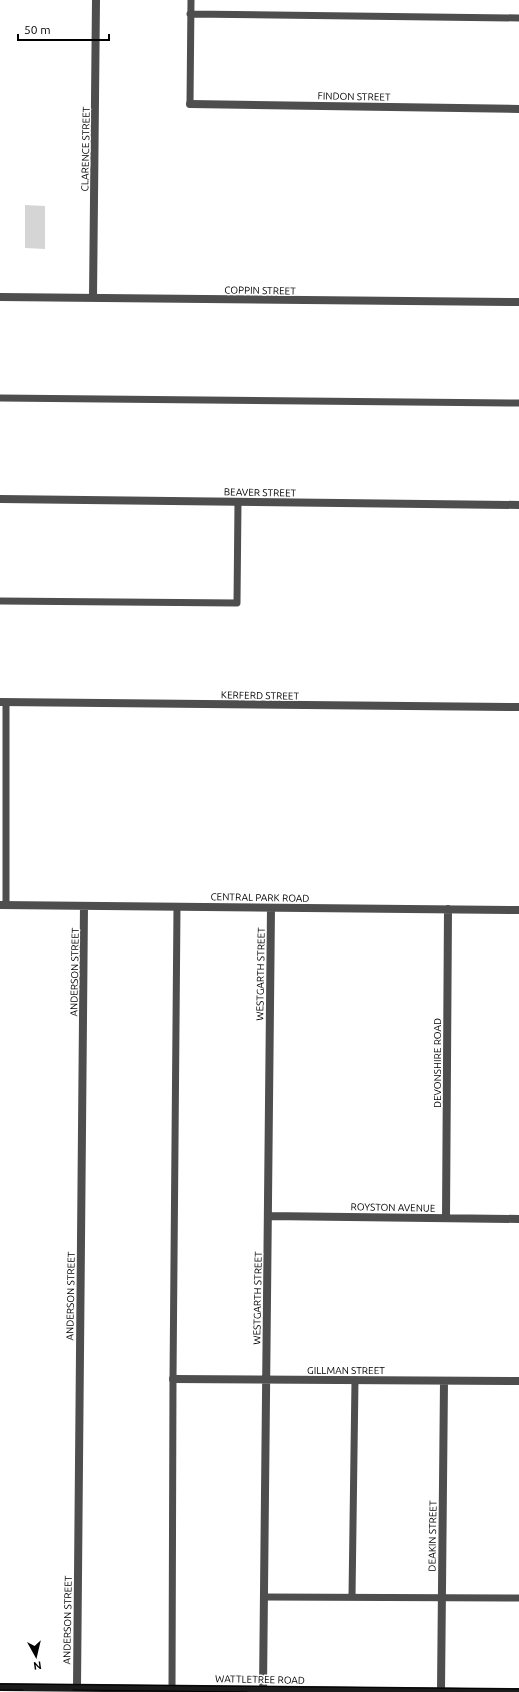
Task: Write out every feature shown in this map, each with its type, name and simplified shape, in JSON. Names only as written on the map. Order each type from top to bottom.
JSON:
[{"type":"main road","name":"WATTLETREE ROAD","points":[[0,1687],[81,1689],[172,1688],[184,1690],[263,1689],[519,1692]]},
{"type":"street","name":"CLARENCE STREET","points":[[93,298],[96,0]]},
{"type":"street","name":"FINDON STREET","points":[[190,104],[519,109]]},
{"type":"street","name":"COPPIN STREET","points":[[0,297],[519,302]]},
{"type":"street","name":"BEAVER STREET","points":[[0,499],[519,505]]},
{"type":"street","name":"KERFERD STREET","points":[[3,702],[519,707]]},
{"type":"street","name":"CENTRAL PARK ROAD","points":[[3,905],[519,910]]},
{"type":"street","name":"ANDERSON STREET","points":[[81,1689],[84,906]]},
{"type":"street","name":"WESTGARTH STREET","points":[[263,1689],[270,908]]},
{"type":"street","name":"DEVONSHIRE ROAD","points":[[446,1218],[448,909]]},
{"type":"street","name":"ROYSTON AVENUE","points":[[268,1216],[519,1218]]},
{"type":"street","name":"GILLMAN STREET","points":[[173,1379],[519,1381]]},
{"type":"street","name":"DEAKIN STREET","points":[[441,1691],[444,1381]]},
{"type":"lane","points":[[190,104],[191,0]]},
{"type":"lane","points":[[190,14],[519,18]]},
{"type":"lane","points":[[0,398],[519,403]]},
{"type":"lane","points":[[0,601],[237,603],[238,502]]},
{"type":"lane","points":[[3,702],[3,905]]},
{"type":"lane","points":[[172,1688],[173,1379],[178,907]]},
{"type":"lane","points":[[352,1597],[355,1380]]},
{"type":"lane","points":[[264,1597],[519,1598]]},
{"type":"shaded area","points":[[25,205],[45,206],[45,249],[25,248]]},
{"type":"tram line","points":[[0,1684],[519,1689]]},
{"type":"tram line","points":[[0,1690],[23,1690]]},
{"type":"tram line","points":[[73,1690],[247,1692]]}]
